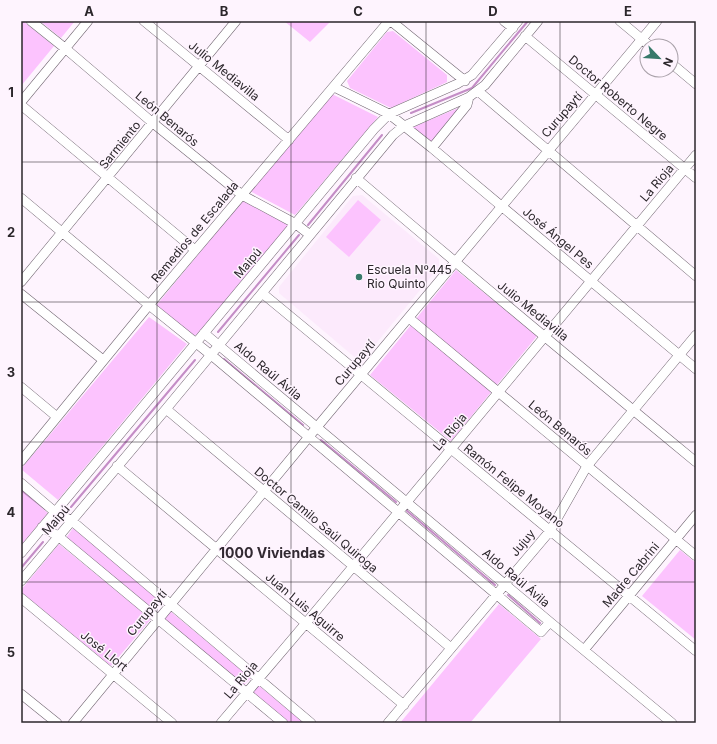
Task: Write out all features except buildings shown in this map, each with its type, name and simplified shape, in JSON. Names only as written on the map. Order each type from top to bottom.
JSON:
[{"type":"street","name":"León Benarós","points":[[31,21],[242,195],[296,224],[310,235]]},
{"type":"street","points":[[88,21],[21,104],[196,250]]},
{"type":"street","name":"Julio Mediavilla","points":[[144,21],[288,140]]},
{"type":"street","name":"Sarmiento","points":[[21,282],[236,21]]},
{"type":"street","points":[[390,21],[465,80]]},
{"type":"street","name":"Remedios de Escalada","points":[[21,461],[149,305],[390,21]]},
{"type":"street","points":[[504,21],[515,24]]},
{"type":"street","name":"Maipú","points":[[21,581],[166,410],[393,135],[404,126],[469,97],[478,91],[485,85],[538,21]]},
{"type":"street","points":[[620,21],[640,38]]},
{"type":"street","name":"Curupaytí","points":[[642,38],[657,21]]},
{"type":"street","name":"Maipú","points":[[21,552],[374,129],[389,114],[465,80],[477,70],[515,24]]},
{"type":"street","name":"Doctor Roberto Negre","points":[[525,36],[696,178]]},
{"type":"street","name":"Curupaytí","points":[[73,723],[316,427],[639,41]]},
{"type":"street","points":[[679,70],[696,84]]},
{"type":"street","points":[[334,86],[389,114]]},
{"type":"street","points":[[478,91],[696,276]]},
{"type":"street","name":"Maipú","points":[[432,148],[467,105],[469,97]]},
{"type":"street","name":"José Ángel Pes","points":[[389,114],[502,206],[696,370]]},
{"type":"street","name":"La Rioja","points":[[220,723],[354,566],[696,155]]},
{"type":"street","name":"Julio Mediavilla","points":[[356,178],[696,462]]},
{"type":"street","points":[[21,198],[196,343]]},
{"type":"street","points":[[21,294],[103,360]]},
{"type":"street","name":"Ramón Felipe Moyano","points":[[262,294],[630,595],[696,651]]},
{"type":"street","name":"León Benarós","points":[[408,318],[696,556]]},
{"type":"street","name":"Aldo Raúl Ávila","points":[[196,343],[541,632],[550,622],[204,333]]},
{"type":"street","name":"Jujuy","points":[[388,723],[550,531],[587,466],[696,335]]},
{"type":"street","points":[[21,387],[57,417]]},
{"type":"street","name":"Doctor Camilo Saúl Quiroga","points":[[166,410],[451,648]]},
{"type":"street","name":"Juan Luis Aguirre","points":[[117,466],[404,705]]},
{"type":"street","points":[[21,483],[55,512],[72,521],[311,723]]},
{"type":"street","name":"Madre Cabrini","points":[[584,650],[696,515]]},
{"type":"street","points":[[42,527],[58,536],[283,723]]},
{"type":"street","name":"José Llort","points":[[21,598],[172,723]]},
{"type":"street","points":[[550,622],[672,723]]},
{"type":"street","points":[[21,694],[57,723]]},
{"type":"shaded area","points":[[21,21],[23,21],[54,46],[21,86]]},
{"type":"shaded area","points":[[40,21],[75,21],[61,38]]},
{"type":"shaded area","points":[[284,21],[331,21],[310,42]]},
{"type":"shaded area","points":[[393,31],[447,75],[447,82],[391,108],[350,88],[347,81],[387,32]]},
{"type":"shaded area","points":[[332,94],[378,117],[295,215],[250,191]]},
{"type":"shaded area","points":[[458,108],[461,109],[432,144],[411,128]]},
{"type":"shaded area","name":"Escuela Nº445 Rio Quinto","points":[[362,195],[439,259],[439,267],[364,358],[358,360],[279,293],[279,287],[353,196]]},
{"type":"shaded area","points":[[243,200],[290,226],[199,333],[193,335],[155,307]]},
{"type":"shaded area","points":[[358,200],[381,220],[349,257],[326,237]]},
{"type":"shaded area","points":[[456,270],[537,336],[451,441],[370,375]]},
{"type":"shaded area","points":[[149,317],[187,344],[58,500],[21,469]]},
{"type":"shaded area","points":[[21,491],[48,513],[21,545]]},
{"type":"shaded area","points":[[73,528],[162,601],[154,611],[66,538]]},
{"type":"shaded area","points":[[59,544],[151,619],[111,666],[21,592],[21,590]]},
{"type":"shaded area","points":[[680,550],[696,563],[696,640],[642,596]]},
{"type":"shaded area","points":[[499,604],[541,639],[470,723],[400,723]]},
{"type":"shaded area","points":[[170,611],[251,678],[244,685],[163,619]]},
{"type":"shaded area","points":[[258,685],[304,723],[290,723],[252,692]]},
{"type":"waterway","points":[[411,113],[472,88],[528,21]]},
{"type":"waterway","points":[[308,225],[382,135]]},
{"type":"waterway","points":[[218,332],[299,235]]},
{"type":"waterway","points":[[224,359],[303,425]]},
{"type":"waterway","points":[[71,507],[195,360]]},
{"type":"waterway","points":[[321,440],[396,502]]},
{"type":"waterway","points":[[21,490],[45,509]]},
{"type":"waterway","points":[[406,510],[495,585]]},
{"type":"waterway","points":[[21,568],[43,542]]},
{"type":"waterway","points":[[508,595],[540,623]]},
{"type":"place","name":"Escuela Nº445 Rio Quinto","points":[[359,277]]},
{"type":"district","name":"1000 Viviendas","points":[[272,553]]}]
